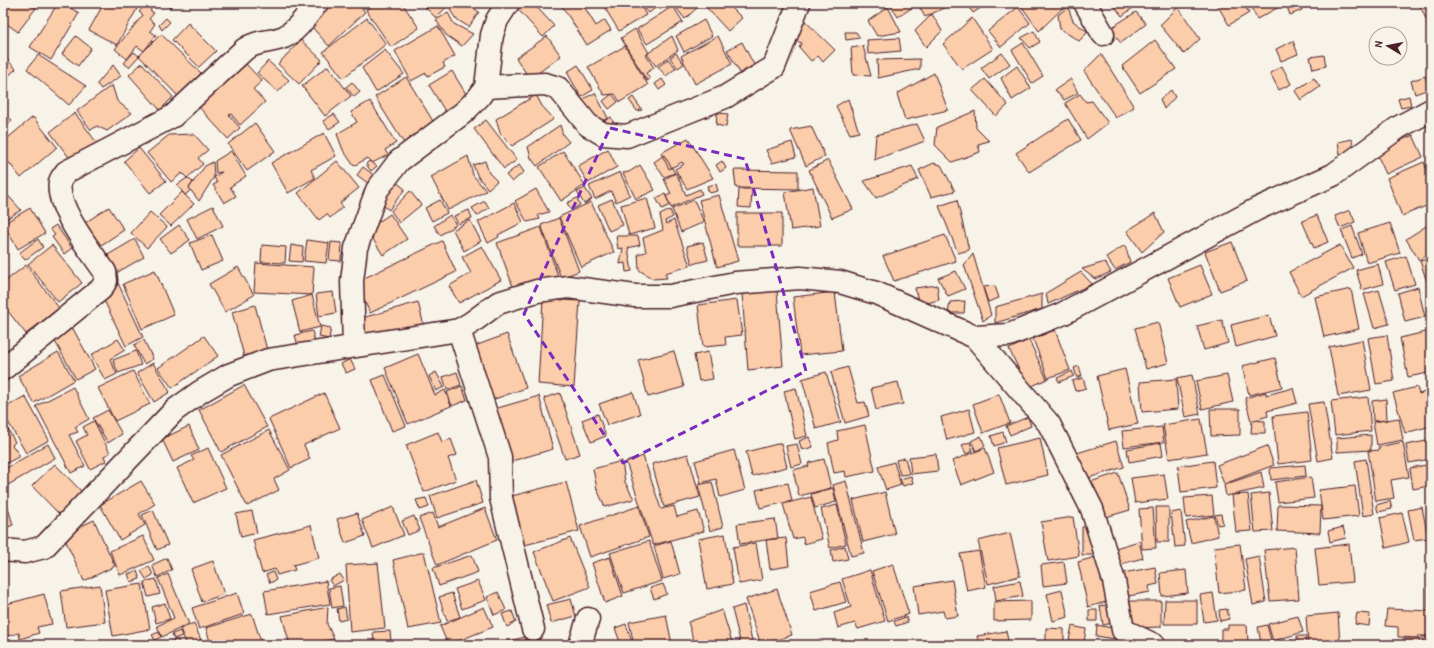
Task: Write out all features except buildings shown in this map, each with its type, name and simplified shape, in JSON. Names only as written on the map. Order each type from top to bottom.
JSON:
[{"type":"street","points":[[3,369],[101,289],[106,281],[105,272],[65,210],[60,194],[60,182],[66,172],[173,116],[245,49],[254,43],[284,37],[299,24],[317,3]]},
{"type":"street","points":[[354,346],[352,281],[356,248],[377,190],[399,161],[463,113],[480,97],[486,87],[492,35],[497,20],[508,3]]},
{"type":"street","points":[[486,87],[545,84],[558,88],[588,125],[603,134],[627,136],[725,97],[774,67],[799,3]]},
{"type":"street","points":[[1085,3],[1104,34]]},
{"type":"street","points":[[975,337],[1009,335],[1062,314],[1257,209],[1333,175],[1399,127],[1431,110]]},
{"type":"street","points":[[3,550],[25,552],[44,547],[175,410],[200,392],[229,375],[268,360],[458,330],[471,323],[498,304],[537,291],[568,287],[635,296],[670,296],[735,283],[800,278],[840,282],[876,293],[975,337],[1049,424],[1092,509],[1114,581],[1123,630],[1154,645]]},
{"type":"street","points":[[458,330],[500,457],[501,498],[533,629]]},
{"type":"street","points":[[580,645],[588,619]]},
{"type":"highlighted area","points":[[610,128],[745,159],[806,371],[623,463],[524,314]]}]
